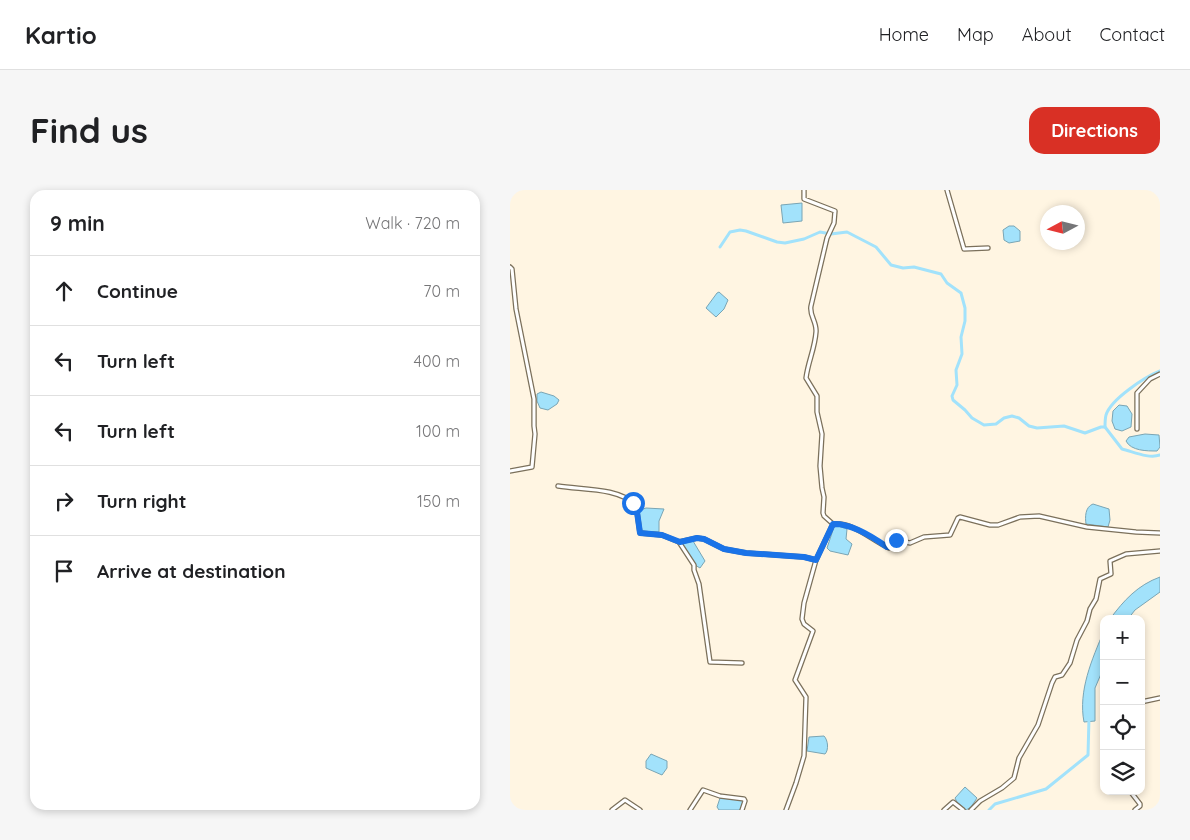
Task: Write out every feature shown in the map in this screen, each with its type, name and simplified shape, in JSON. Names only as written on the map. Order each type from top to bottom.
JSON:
[{"type":"street","points":[[804,190],[804,199],[835,210],[834,223],[827,238],[810,311],[816,325],[816,333],[806,378],[817,396],[817,412],[822,434],[821,480],[824,497],[824,516],[833,524],[852,527],[889,548],[896,540],[910,543],[924,537],[950,535],[960,517],[998,525],[1020,517],[1040,516],[1087,527],[1160,533]]},
{"type":"street","points":[[948,190],[964,249],[988,248]]},
{"type":"street","points":[[510,267],[512,269],[520,335],[532,384],[535,434],[532,467],[510,471]]},
{"type":"street","points":[[1137,429],[1137,392],[1150,379],[1160,374]]},
{"type":"street","points":[[558,486],[612,492],[624,496],[636,505],[640,533],[662,535],[680,542],[697,538],[704,539],[724,549],[746,553],[804,557],[816,560]]},
{"type":"street","points":[[786,810],[804,756],[806,697],[795,680],[813,631],[804,624],[802,619],[816,560],[833,524]]},
{"type":"street","points":[[680,542],[694,565],[699,584],[710,662],[742,663]]},
{"type":"street","points":[[971,810],[980,801],[1002,788],[1014,778],[1018,770],[1019,758],[1038,725],[1052,683],[1055,677],[1062,675],[1070,663],[1077,640],[1096,599],[1100,579],[1111,574],[1110,561],[1126,554],[1160,551]]},
{"type":"street","points":[[1145,701],[1160,698]]},
{"type":"street","points":[[690,810],[703,790],[720,796],[744,799],[742,810]]},
{"type":"street","points":[[1133,795],[1140,804],[1136,810]]},
{"type":"street","points":[[612,810],[625,800],[640,810]]},
{"type":"street","points":[[944,810],[953,802],[963,810]]},
{"type":"water","points":[[802,203],[802,221],[783,223],[781,205]]},
{"type":"water","points":[[1009,226],[1014,226],[1020,231],[1020,241],[1009,243],[1004,240],[1003,230]]},
{"type":"water","points":[[719,292],[728,300],[724,309],[716,317],[706,308]]},
{"type":"water","points":[[541,392],[554,396],[559,400],[557,404],[548,410],[540,408],[537,394]]},
{"type":"water","points":[[1119,405],[1127,406],[1132,414],[1131,427],[1122,431],[1115,429],[1112,421],[1113,411]]},
{"type":"water","points":[[1145,434],[1159,435],[1160,447],[1157,451],[1135,449],[1126,441],[1129,437]]},
{"type":"water","points":[[1093,504],[1109,509],[1110,520],[1108,527],[1086,524],[1087,510]]},
{"type":"water","points":[[646,508],[664,509],[659,521],[659,532],[641,532],[639,514],[640,510]]},
{"type":"water","points":[[838,526],[847,529],[846,539],[852,544],[848,555],[830,551],[827,548],[834,527]]},
{"type":"water","points":[[693,541],[705,561],[700,568],[695,565],[682,543]]},
{"type":"water","points":[[1160,577],[1160,592],[1131,615],[1113,615],[1132,594],[1152,580]]},
{"type":"water","points":[[1100,641],[1100,676],[1095,688],[1095,721],[1084,722],[1083,699],[1091,664]]},
{"type":"water","points":[[824,736],[828,745],[825,754],[807,751],[809,737]]},
{"type":"water","points":[[651,754],[667,761],[667,768],[662,775],[646,768],[646,761]]},
{"type":"water","points":[[965,787],[977,798],[971,807],[966,810],[955,798]]},
{"type":"water","points":[[720,798],[743,800],[741,810],[719,810],[717,807]]},
{"type":"waterway","points":[[720,247],[730,232],[740,230],[785,243],[804,239],[820,232],[831,234],[847,232],[876,247],[891,265],[903,268],[914,267],[941,274],[947,283],[961,293],[965,308],[965,321],[961,337],[962,354],[956,370],[957,385],[952,396],[953,400],[972,418],[984,425],[996,424],[1004,418],[1012,416],[1019,418],[1029,426],[1037,428],[1064,426],[1085,433],[1105,427],[1122,449],[1146,456],[1160,455]]},
{"type":"waterway","points":[[1105,427],[1106,415],[1114,402],[1138,383],[1160,371]]},
{"type":"waterway","points":[[989,810],[995,804],[1046,789],[1088,755],[1089,718]]},
{"type":"route","points":[[633,503],[636,505],[640,533],[662,535],[680,542],[697,538],[704,539],[724,549],[746,553],[804,557],[816,560],[833,524],[852,527],[889,548],[896,540]]}]
